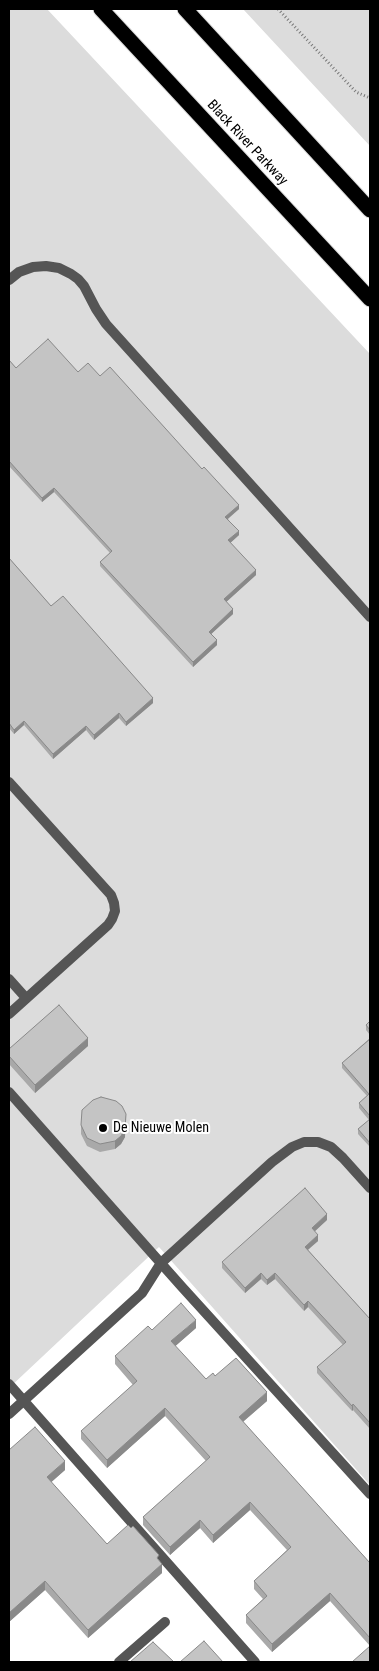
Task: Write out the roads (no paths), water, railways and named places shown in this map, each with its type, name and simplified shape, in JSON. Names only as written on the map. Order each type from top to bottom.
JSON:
[{"type":"highway","name":"Black River Parkway","points":[[101,9],[370,299]]},
{"type":"highway","points":[[185,9],[370,210]]},
{"type":"lane","points":[[9,280],[19,272],[46,266],[59,268],[78,279],[106,324],[370,617]]},
{"type":"lane","points":[[9,782],[111,895],[115,911],[108,925],[9,1014]]},
{"type":"lane","points":[[9,978],[26,998]]},
{"type":"lane","points":[[9,1092],[160,1263],[370,1494]]},
{"type":"lane","points":[[9,1414],[142,1293],[160,1263],[272,1162],[292,1147],[304,1142],[318,1142],[331,1147],[370,1188]]},
{"type":"lane","points":[[9,1384],[256,1662]]},
{"type":"lane","points":[[119,1662],[165,1622]]},
{"type":"place","name":"De Nieuwe Molen","points":[[103,1128]]}]
